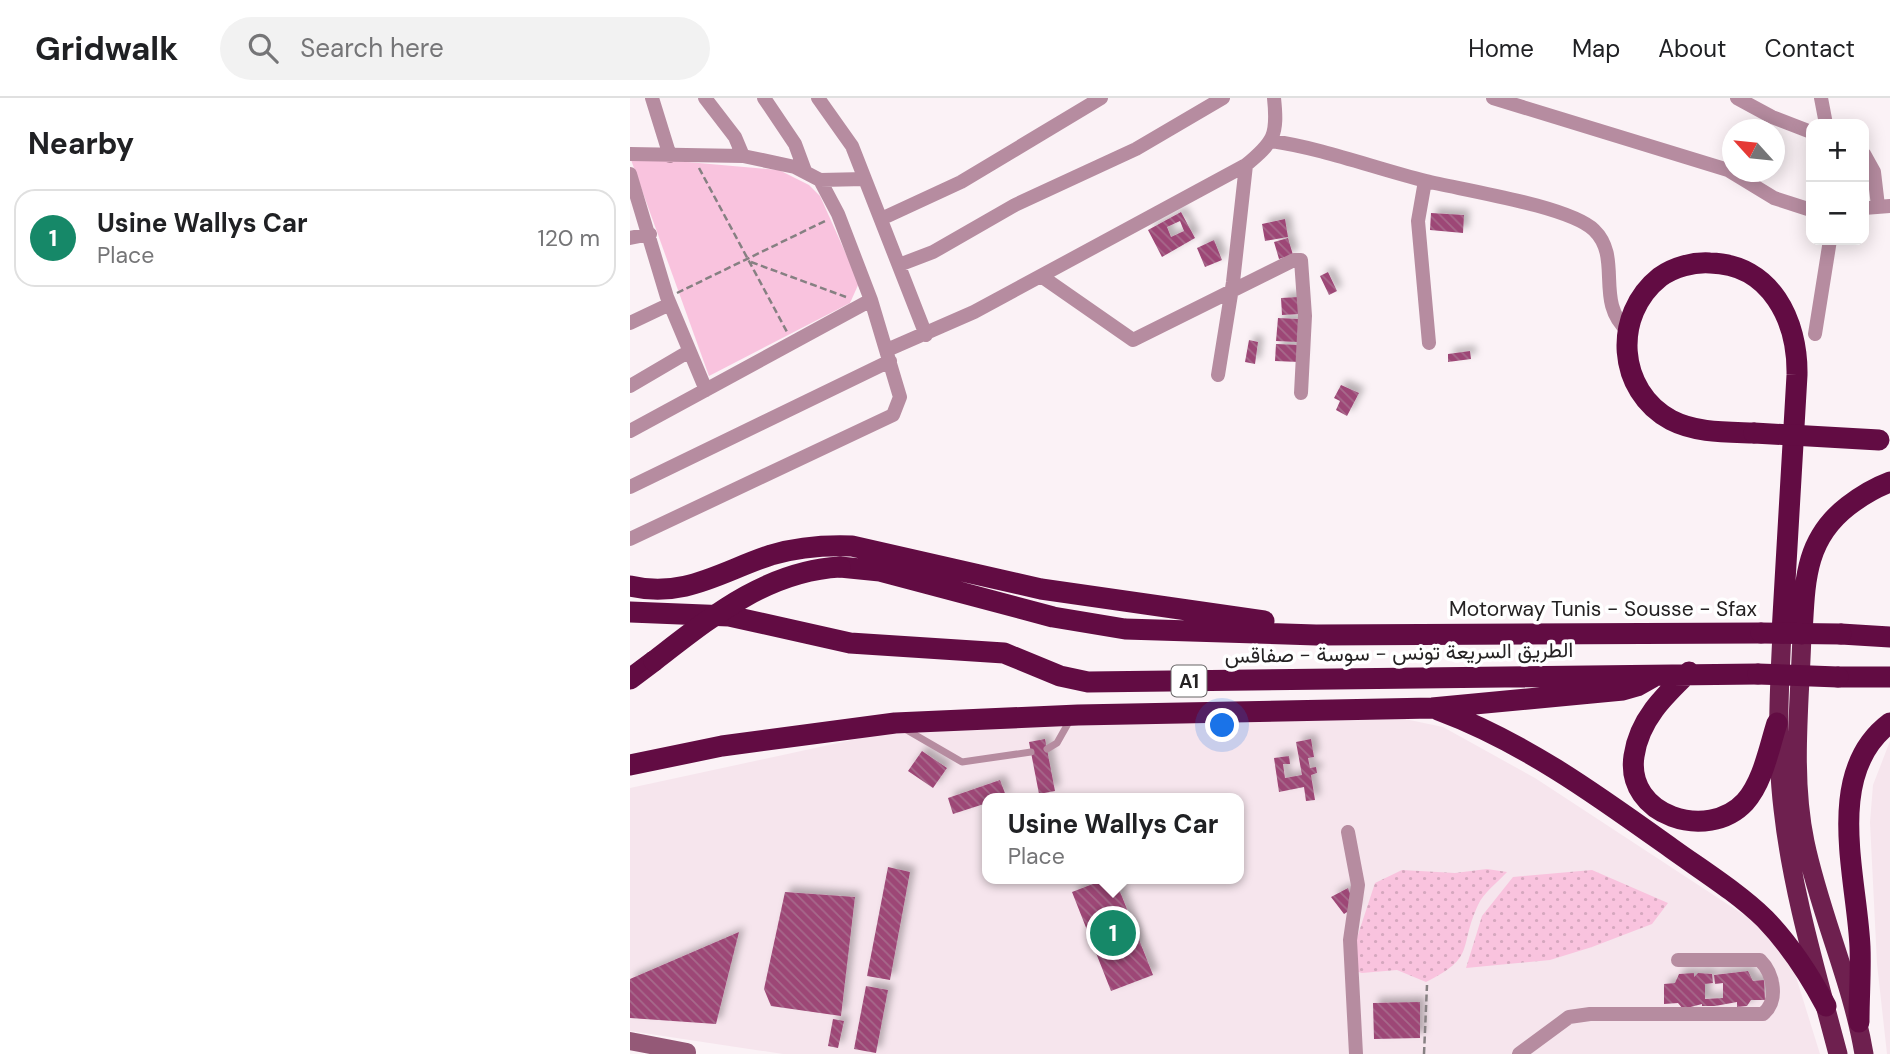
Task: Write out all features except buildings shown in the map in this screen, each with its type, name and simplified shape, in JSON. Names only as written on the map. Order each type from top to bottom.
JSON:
[{"type":"highway","points":[[1838,1054],[1788,843],[1777,723],[1782,633],[1797,362],[1793,335],[1783,308],[1765,283],[1744,270],[1720,263],[1695,263],[1672,271],[1652,285],[1637,307],[1628,331],[1630,371],[1640,396],[1685,426],[1754,433],[1885,441]]},
{"type":"highway","points":[[1864,1054],[1859,1022],[1808,854],[1800,807],[1782,633],[1806,574],[1815,542],[1835,516],[1870,490],[1890,482]]},
{"type":"highway","name":"الطريق السريعة تونس - سوسة - صفاقس","points":[[630,586],[658,590],[685,588],[788,551],[820,546],[852,546],[1041,589],[1282,624],[1316,635]]},
{"type":"highway","name":"Motorway Tunis - Sousse - Sfax","points":[[630,679],[720,610],[757,589],[799,573],[840,567],[880,571],[1053,617],[1154,631],[1316,635],[1782,633],[1890,636]]},
{"type":"highway","name":"الطريق السريعة تونس - سوسة - صفاقس","points":[[630,612],[729,616],[850,643],[1004,653],[1059,676],[1088,682],[1689,672],[1890,677]]},
{"type":"highway","points":[[1689,672],[1654,708],[1633,757],[1634,774],[1640,790],[1660,811],[1698,822],[1719,819],[1738,809],[1757,784],[1777,723]]},
{"type":"highway","points":[[630,765],[722,746],[895,723],[1432,708],[1630,688],[1657,673]]},
{"type":"highway","points":[[1432,708],[1484,729],[1537,756],[1742,899],[1781,937],[1826,1006]]},
{"type":"highway","points":[[1859,1022],[1860,949],[1849,804],[1860,762],[1871,743],[1890,723]]},
{"type":"main road","points":[[630,1041],[690,1053]]},
{"type":"street","points":[[652,98],[670,156]]},
{"type":"street","points":[[705,98],[732,133],[743,156]]},
{"type":"street","points":[[764,98],[795,144],[805,171]]},
{"type":"street","points":[[818,98],[852,146],[926,335]]},
{"type":"street","points":[[881,219],[961,182],[1101,98]]},
{"type":"street","points":[[899,265],[933,252],[1025,200],[1136,149],[1223,98]]},
{"type":"street","points":[[630,487],[888,356],[1246,165],[1272,141],[1277,123],[1274,98]]},
{"type":"street","points":[[1493,98],[1728,170],[1774,198],[1806,208]]},
{"type":"street","points":[[1737,98],[1772,117],[1806,130]]},
{"type":"street","points":[[1821,98],[1825,119]]},
{"type":"street","points":[[1272,141],[1308,147],[1425,181],[1519,201],[1578,220],[1593,229],[1605,249],[1613,315],[1628,331]]},
{"type":"street","points":[[630,154],[743,156],[805,171],[820,180],[865,180]]},
{"type":"street","points":[[1869,164],[1876,179],[1877,207]]},
{"type":"street","points":[[1218,375],[1232,289],[1246,165]]},
{"type":"street","points":[[630,174],[669,300],[688,352],[706,390]]},
{"type":"street","points":[[630,539],[893,415],[900,397],[888,356],[838,214],[820,180]]},
{"type":"street","points":[[1425,181],[1418,221],[1429,343]]},
{"type":"street","points":[[630,238],[650,234]]},
{"type":"street","points":[[1815,334],[1829,245]]},
{"type":"street","points":[[1041,276],[1133,340],[1232,289],[1294,260],[1301,260],[1305,316],[1301,393]]},
{"type":"street","points":[[630,323],[669,300]]},
{"type":"street","points":[[630,431],[867,302]]},
{"type":"street","points":[[630,386],[688,352]]},
{"type":"street","points":[[1348,832],[1358,885],[1350,940],[1356,1054]]},
{"type":"street","points":[[1519,1054],[1569,1017],[1590,1014],[1763,1014],[1772,1007],[1774,997],[1765,966],[1760,960],[1678,960]]},
{"type":"lane","points":[[1047,749],[1061,738],[1072,716]]},
{"type":"lane","points":[[895,723],[962,762],[1031,752]]},
{"type":"path","points":[[692,156],[792,341]]},
{"type":"path","points":[[669,300],[838,214]]},
{"type":"path","points":[[748,260],[867,302]]},
{"type":"path","points":[[1424,1054],[1427,985]]},
{"type":"shaded area","points":[[630,157],[779,170],[809,185],[820,196],[859,283],[850,303],[709,376]]},
{"type":"shaded area","points":[[1381,714],[1443,727],[1535,778],[1770,932],[1792,964],[1820,1054],[783,1054],[630,1031],[630,788],[875,735],[1100,720]]},
{"type":"shaded area","points":[[1890,741],[1890,1054],[1887,1054],[1877,964],[1870,822],[1873,785]]},
{"type":"shaded area","points":[[1487,869],[1507,872],[1480,901],[1464,950],[1453,965],[1426,982],[1397,970],[1362,973],[1355,971],[1352,953],[1375,883],[1402,870],[1455,873]]},
{"type":"shaded area","points":[[1592,870],[1668,903],[1652,924],[1592,947],[1550,960],[1466,968],[1482,916],[1513,877]]},
{"type":"place","name":"Usine Wallys Car","points":[[1113,933]]}]
